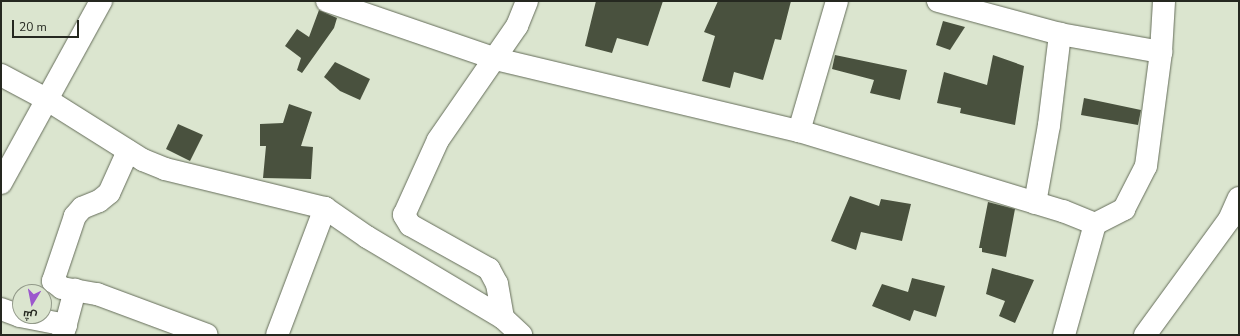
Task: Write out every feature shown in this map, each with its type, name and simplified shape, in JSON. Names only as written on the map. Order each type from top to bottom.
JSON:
[{"type":"street","points":[[1,183],[101,1]]},
{"type":"street","points":[[327,1],[496,59],[799,131],[1035,203],[1095,224],[1124,209],[1146,166],[1161,52],[1164,1]]},
{"type":"street","points":[[504,318],[496,284],[489,269],[410,225],[404,215],[438,140],[496,59],[517,26],[527,1]]},
{"type":"street","points":[[799,131],[837,1]]},
{"type":"street","points":[[938,1],[1060,34],[1161,52]]},
{"type":"street","points":[[1035,203],[1049,125],[1060,34]]},
{"type":"street","points":[[1,75],[46,99],[128,151],[165,169],[325,208],[367,237],[504,318],[521,335]]},
{"type":"street","points":[[128,151],[109,193],[99,200],[82,208],[70,225],[53,281],[62,288],[97,294],[207,335]]},
{"type":"street","points":[[1145,335],[1229,220],[1239,198]]},
{"type":"street","points":[[277,335],[325,208]]},
{"type":"street","points":[[1064,335],[1095,224]]},
{"type":"street","points":[[45,324],[64,330],[75,290]]},
{"type":"street","points":[[1,309],[12,313]]},
{"type":"building","points":[[596,1],[663,1],[648,46],[617,38],[612,53],[585,46]]},
{"type":"building","points":[[718,1],[791,1],[781,40],[775,39],[763,80],[734,72],[730,88],[702,81],[715,36],[704,32]]},
{"type":"building","points":[[319,10],[337,18],[334,28],[302,73],[297,70],[301,58],[285,46],[297,29],[309,37]]},
{"type":"building","points":[[943,21],[965,27],[950,50],[936,45]]},
{"type":"building","points":[[835,55],[907,70],[900,100],[870,93],[874,80],[832,69]]},
{"type":"building","points":[[993,55],[1024,66],[1015,125],[960,113],[961,108],[937,103],[944,72],[987,85]]},
{"type":"building","points":[[335,62],[370,79],[360,100],[340,91],[324,77]]},
{"type":"building","points":[[1084,98],[1141,110],[1138,125],[1081,115]]},
{"type":"building","points":[[289,104],[312,112],[301,146],[313,147],[311,179],[263,178],[266,146],[260,146],[260,124],[283,123]]},
{"type":"building","points":[[178,124],[203,135],[190,161],[166,149]]},
{"type":"building","points":[[850,196],[879,206],[881,199],[911,204],[902,241],[861,232],[856,250],[831,241]]},
{"type":"building","points":[[988,202],[1015,209],[1006,257],[982,252],[982,248],[979,248]]},
{"type":"building","points":[[992,268],[1034,280],[1015,323],[999,316],[1005,301],[986,294]]},
{"type":"building","points":[[912,278],[945,286],[936,317],[914,310],[910,321],[872,306],[882,284],[908,292]]}]
